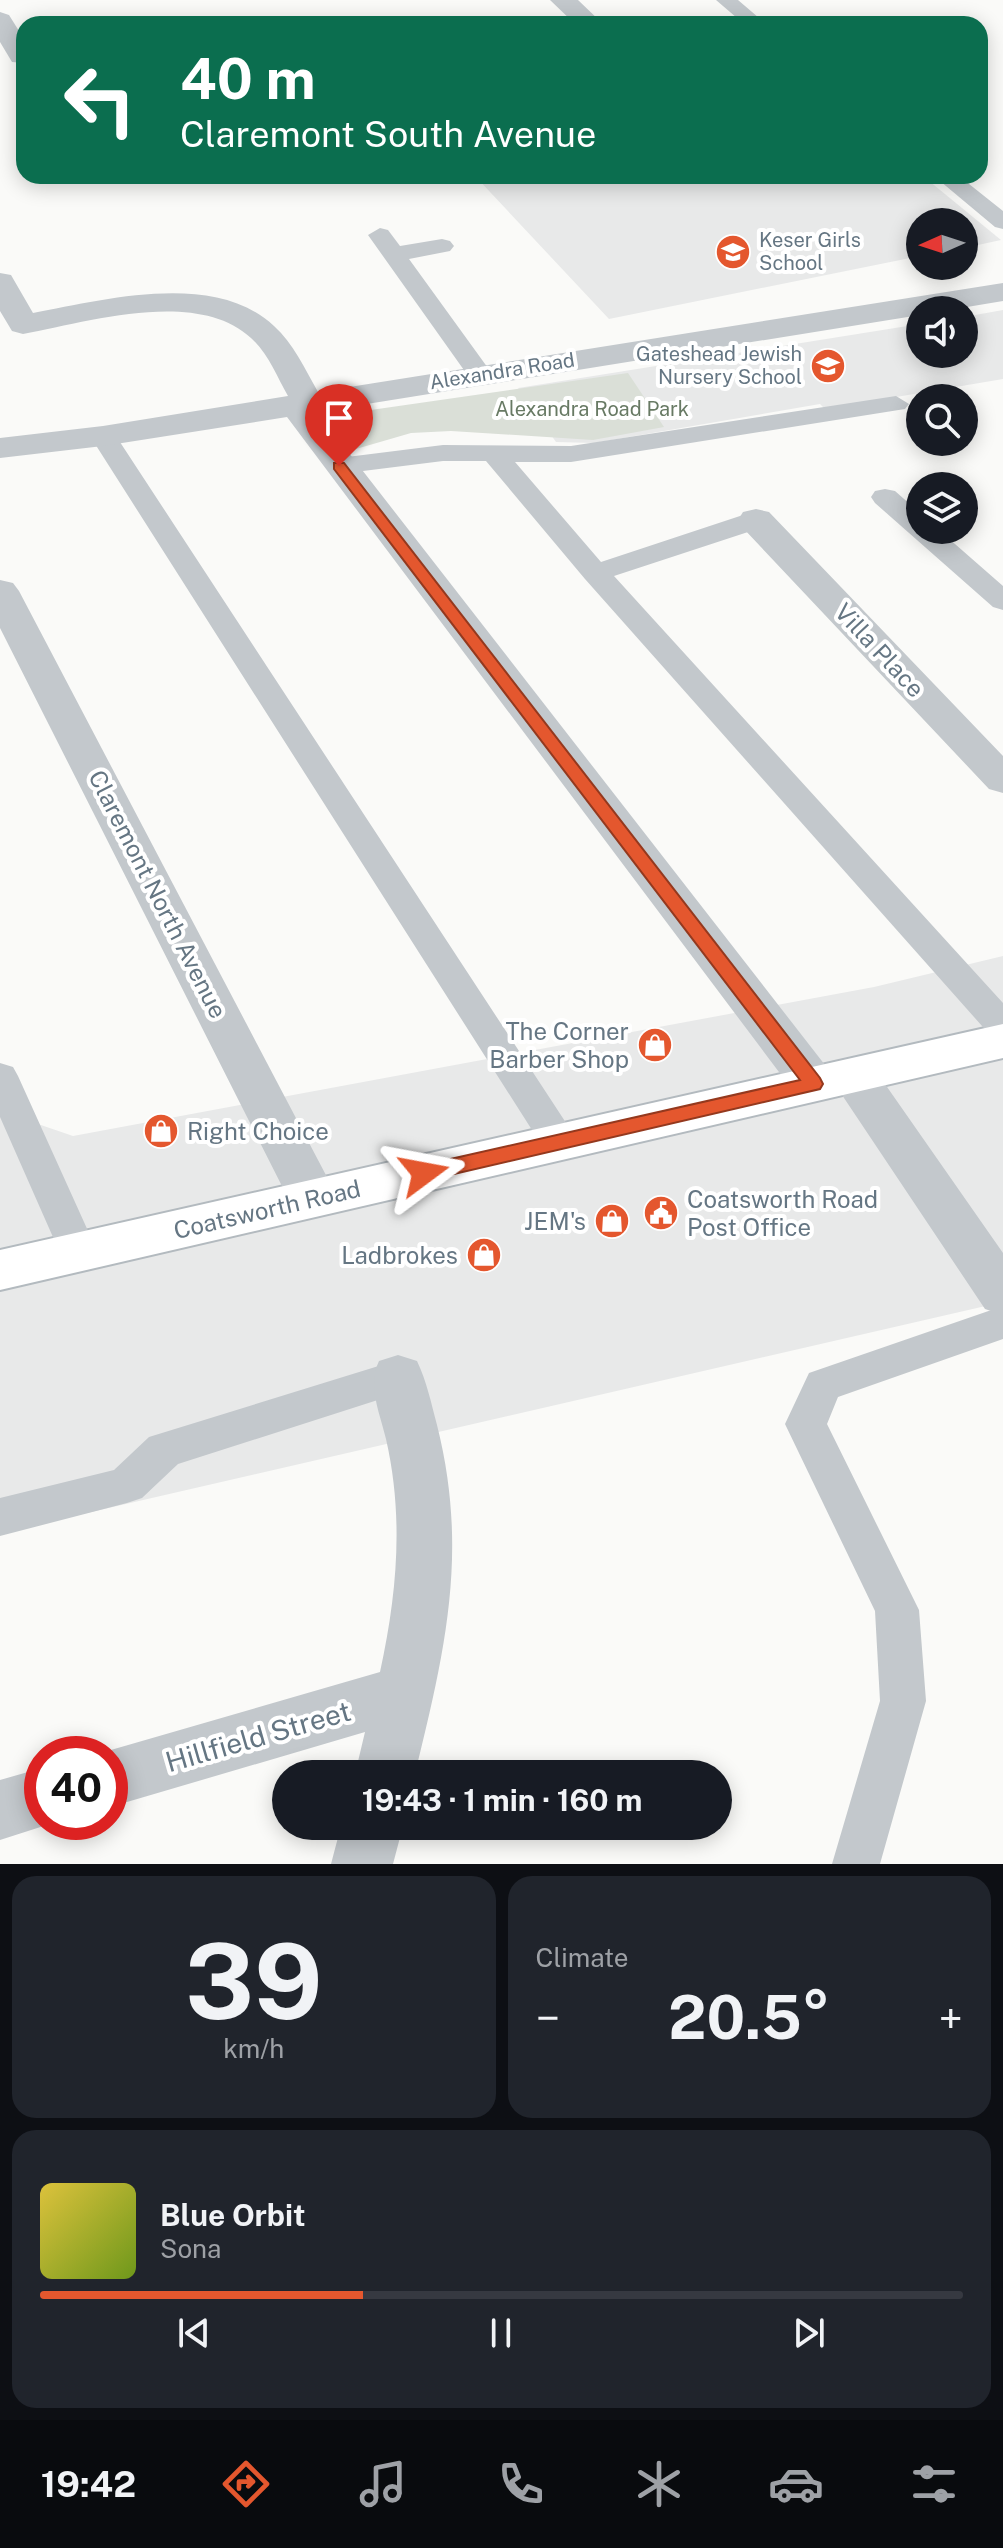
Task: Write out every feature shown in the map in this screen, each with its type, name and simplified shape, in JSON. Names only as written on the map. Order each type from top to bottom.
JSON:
[{"type":"street","points":[[563,0],[581,16]]},
{"type":"street","points":[[0,20],[15,58]]},
{"type":"street","points":[[0,282],[23,324],[172,303],[212,305],[243,316],[264,333],[339,466],[1003,1294]]},
{"type":"street","name":"Alexandra Road","points":[[0,448],[103,436],[1003,292]]},
{"type":"street","name":"Villa Place","points":[[756,520],[1003,780]]},
{"type":"street","name":"Claremont North Avenue","points":[[0,591],[313,1198]]},
{"type":"street","name":"Coatsworth Road","points":[[0,1270],[1003,1041]]},
{"type":"street","points":[[388,1760],[405,1693],[423,1581],[426,1522],[420,1470],[398,1377]]},
{"type":"street","name":"Hillfield Street","points":[[128,1773],[405,1693]]},
{"type":"street","points":[[0,1810],[24,1803]]},
{"type":"street","points":[[362,1864],[368,1840]]},
{"type":"lane","points":[[726,0],[746,16]]},
{"type":"lane","points":[[955,184],[1003,222]]},
{"type":"lane","points":[[442,246],[387,245],[480,375]]},
{"type":"lane","points":[[339,466],[443,453],[571,454],[896,404]]},
{"type":"lane","points":[[103,436],[559,1142]]},
{"type":"lane","points":[[493,453],[595,573],[1003,1026]]},
{"type":"lane","points":[[885,497],[906,516]]},
{"type":"lane","points":[[595,573],[756,520]]},
{"type":"lane","points":[[938,544],[1003,601]]},
{"type":"lane","points":[[0,1076],[79,1253]]},
{"type":"lane","points":[[856,1864],[903,1701],[897,1610],[806,1424],[823,1385],[1003,1322]]},
{"type":"lane","points":[[0,1517],[127,1485],[164,1450],[398,1377]]},
{"type":"shaded area","name":"Keser Girls School","points":[[482,184],[933,184],[962,208],[906,208],[906,259],[609,319]]},
{"type":"shaded area","name":"Keser Girls School","points":[[978,221],[1001,240],[978,245]]},
{"type":"shaded area","name":"Gateshead Jewish Nursery School","points":[[1003,310],[1003,379],[973,384],[906,384],[906,395],[825,409],[820,404],[594,443],[556,442],[518,388],[906,326],[906,368],[978,368],[978,314]]},
{"type":"shaded area","points":[[1003,956],[1003,1302],[0,1533],[0,1111],[73,1136],[874,987]]},
{"type":"green space","name":"Alexandra Road Park","points":[[628,373],[664,427],[593,440],[451,431],[411,433],[349,451],[322,417]]},
{"type":"place","name":"Keser Girls School","points":[[733,252]]},
{"type":"place","name":"Gateshead Jewish Nursery School","points":[[828,366]]},
{"type":"place","name":"The Corner Barber Shop","points":[[655,1045]]},
{"type":"place","name":"Right Choice","points":[[161,1131]]},
{"type":"place","name":"Coatsworth Road Post Office","points":[[661,1213]]},
{"type":"place","name":"JEM's","points":[[612,1221]]},
{"type":"place","name":"Ladbrokes","points":[[484,1255]]},
{"type":"route","points":[[339,466],[814,1084],[424,1173]]}]
